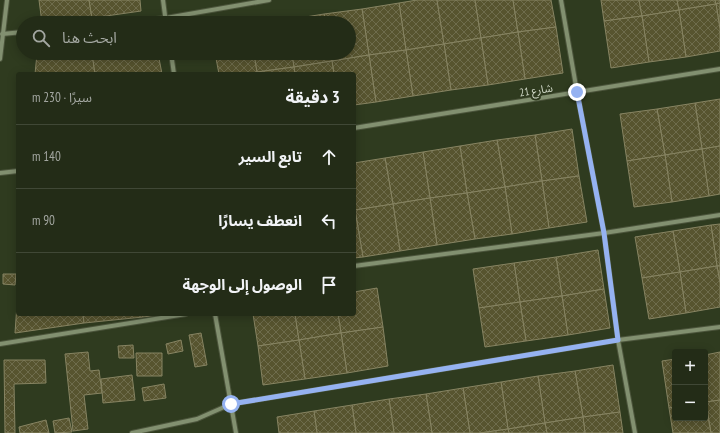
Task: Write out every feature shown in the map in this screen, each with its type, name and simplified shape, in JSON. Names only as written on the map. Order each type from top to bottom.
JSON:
[{"type":"street","points":[[0,59],[7,0]]},
{"type":"street","points":[[163,0],[165,16]]},
{"type":"street","points":[[191,16],[269,0]]},
{"type":"street","points":[[561,0],[604,233],[618,340],[635,433]]},
{"type":"street","points":[[2,34],[16,33]]},
{"type":"street","points":[[172,60],[174,72]]},
{"type":"street","name":"شارع 21","points":[[356,128],[720,69]]},
{"type":"street","points":[[0,173],[16,171]]},
{"type":"street","points":[[356,266],[604,233],[720,215]]},
{"type":"street","points":[[0,344],[174,316]]},
{"type":"street","points":[[215,316],[236,433]]},
{"type":"street","points":[[132,433],[197,419],[231,404],[618,340],[720,327]]},
{"type":"building","points":[[39,0],[89,0],[92,16],[41,16]]},
{"type":"building","points":[[89,0],[140,0],[141,11],[106,16],[92,16]]},
{"type":"building","points":[[417,0],[437,0],[444,44],[406,50],[399,3]]},
{"type":"building","points":[[437,0],[475,0],[481,38],[444,44]]},
{"type":"building","points":[[475,0],[513,0],[518,32],[481,38]]},
{"type":"building","points":[[513,0],[551,0],[556,27],[518,32]]},
{"type":"building","points":[[601,0],[639,0],[642,16],[604,21]]},
{"type":"building","points":[[639,0],[677,0],[679,10],[642,16]]},
{"type":"building","points":[[677,0],[715,0],[716,4],[679,10]]},
{"type":"building","points":[[715,0],[720,0],[720,3],[716,4]]},
{"type":"building","points":[[399,3],[406,50],[369,55],[362,9]]},
{"type":"building","points":[[720,3],[720,29],[716,4]]},
{"type":"building","points":[[716,4],[720,29],[720,51],[686,57],[679,10]]},
{"type":"building","points":[[362,9],[369,55],[356,57],[356,16],[324,16],[324,14]]},
{"type":"building","points":[[679,10],[686,57],[649,62],[642,16]]},
{"type":"building","points":[[324,14],[324,16],[312,16]]},
{"type":"building","points":[[642,16],[649,62],[611,68],[604,21]]},
{"type":"building","points":[[556,27],[563,73],[525,79],[518,32]]},
{"type":"building","points":[[518,32],[525,79],[488,85],[481,38]]},
{"type":"building","points":[[481,38],[488,85],[451,90],[444,44]]},
{"type":"building","points":[[444,44],[451,90],[413,96],[406,50]]},
{"type":"building","points":[[406,50],[413,96],[376,102],[369,55]]},
{"type":"building","points":[[369,55],[376,102],[356,105],[356,72],[334,72],[332,61],[356,60],[356,57]]},
{"type":"building","points":[[36,60],[93,60],[95,72],[35,72]]},
{"type":"building","points":[[93,60],[159,60],[162,72],[95,72]]},
{"type":"building","points":[[216,60],[255,60],[257,72],[219,72]]},
{"type":"building","points":[[255,60],[293,60],[294,67],[257,72]]},
{"type":"building","points":[[293,60],[332,61],[294,67]]},
{"type":"building","points":[[332,61],[334,72],[295,72],[294,67]]},
{"type":"building","points":[[294,67],[295,72],[257,72]]},
{"type":"building","points":[[720,99],[720,146],[702,149],[695,103]]},
{"type":"building","points":[[695,103],[702,149],[665,155],[657,109]]},
{"type":"building","points":[[657,109],[665,155],[627,161],[620,114]]},
{"type":"building","points":[[572,129],[579,176],[542,181],[535,135]]},
{"type":"building","points":[[535,135],[542,181],[505,187],[497,140]]},
{"type":"building","points":[[497,140],[505,187],[467,193],[460,146]]},
{"type":"building","points":[[460,146],[467,193],[430,198],[423,152]]},
{"type":"building","points":[[720,146],[720,194],[709,196],[702,149]]},
{"type":"building","points":[[702,149],[709,196],[672,202],[665,155]]},
{"type":"building","points":[[423,152],[430,198],[393,204],[385,158]]},
{"type":"building","points":[[665,155],[672,202],[634,207],[627,161]]},
{"type":"building","points":[[385,158],[393,204],[356,210],[356,163]]},
{"type":"building","points":[[579,176],[587,222],[549,228],[542,181]]},
{"type":"building","points":[[542,181],[549,228],[512,234],[505,187]]},
{"type":"building","points":[[505,187],[512,234],[475,239],[467,193]]},
{"type":"building","points":[[467,193],[475,239],[437,245],[430,198]]},
{"type":"building","points":[[430,198],[437,245],[400,251],[393,204]]},
{"type":"building","points":[[393,204],[400,251],[363,257],[356,210]]},
{"type":"building","points":[[356,216],[363,257],[356,258]]},
{"type":"building","points":[[720,224],[720,266],[717,266],[711,225]]},
{"type":"building","points":[[711,225],[717,266],[680,272],[673,231]]},
{"type":"building","points":[[673,231],[680,272],[642,278],[635,237]]},
{"type":"building","points":[[598,250],[604,289],[562,296],[556,257]]},
{"type":"building","points":[[556,257],[562,296],[520,302],[514,263]]},
{"type":"building","points":[[514,263],[520,302],[479,308],[473,269]]},
{"type":"building","points":[[717,266],[720,266],[720,283]]},
{"type":"building","points":[[717,266],[720,283],[720,307],[686,313],[680,272]]},
{"type":"building","points":[[680,272],[686,313],[649,319],[642,278]]},
{"type":"building","points":[[3,274],[16,274],[15,285],[3,284]]},
{"type":"building","points":[[377,288],[383,327],[341,333],[338,316],[356,316],[356,292]]},
{"type":"building","points":[[604,289],[610,328],[568,335],[562,296]]},
{"type":"building","points":[[562,296],[568,335],[526,341],[520,302]]},
{"type":"building","points":[[520,302],[526,341],[485,347],[479,308]]},
{"type":"building","points":[[16,316],[83,316],[84,323],[15,333]]},
{"type":"building","points":[[83,316],[143,317],[84,323]]},
{"type":"building","points":[[253,316],[295,316],[299,340],[258,346]]},
{"type":"building","points":[[295,316],[338,316],[341,333],[299,340]]},
{"type":"building","points":[[383,327],[388,366],[347,373],[341,333]]},
{"type":"building","points":[[201,333],[207,365],[195,367],[189,335]]},
{"type":"building","points":[[341,333],[347,373],[305,379],[299,340]]},
{"type":"building","points":[[181,340],[183,351],[168,354],[166,344]]},
{"type":"building","points":[[299,340],[305,379],[263,385],[258,346]]},
{"type":"building","points":[[133,345],[134,358],[119,358],[118,346]]},
{"type":"building","points":[[88,352],[90,371],[99,370],[102,393],[84,395],[88,429],[73,431],[65,354]]},
{"type":"building","points":[[720,352],[720,400],[708,402],[708,385],[708,354]]},
{"type":"building","points":[[136,353],[162,353],[162,376],[137,376]]},
{"type":"building","points":[[672,359],[672,408],[669,408],[662,361]]},
{"type":"building","points":[[4,360],[45,360],[46,383],[14,384],[15,433],[5,433]]},
{"type":"building","points":[[613,365],[620,412],[583,417],[575,371]]},
{"type":"building","points":[[575,371],[583,417],[545,423],[538,376]]},
{"type":"building","points":[[132,375],[135,400],[103,403],[101,379]]},
{"type":"building","points":[[538,376],[545,423],[508,429],[501,382]]},
{"type":"building","points":[[501,382],[508,429],[470,433],[463,388]]},
{"type":"building","points":[[164,384],[166,398],[144,401],[142,388]]},
{"type":"building","points":[[463,388],[470,433],[432,433],[426,394]]},
{"type":"building","points":[[426,394],[432,433],[394,433],[389,399]]},
{"type":"building","points":[[389,399],[394,433],[356,433],[352,405]]},
{"type":"building","points":[[720,400],[720,433],[711,433],[708,414],[708,402]]},
{"type":"building","points":[[352,405],[356,433],[317,433],[314,411]]},
{"type":"building","points":[[669,408],[672,408],[672,421],[708,421],[708,418],[711,433],[673,433]]},
{"type":"building","points":[[314,411],[317,433],[279,433],[277,417]]},
{"type":"building","points":[[620,412],[623,433],[585,433],[583,417]]},
{"type":"building","points":[[583,417],[585,433],[547,433],[545,423]]},
{"type":"building","points":[[69,418],[72,432],[55,433],[53,421]]},
{"type":"building","points":[[46,420],[49,433],[20,433],[19,427]]},
{"type":"building","points":[[545,423],[547,433],[509,433],[508,429]]},
{"type":"building","points":[[508,429],[509,433],[480,433]]},
{"type":"route","points":[[231,404],[618,340],[604,233],[577,92]]}]
